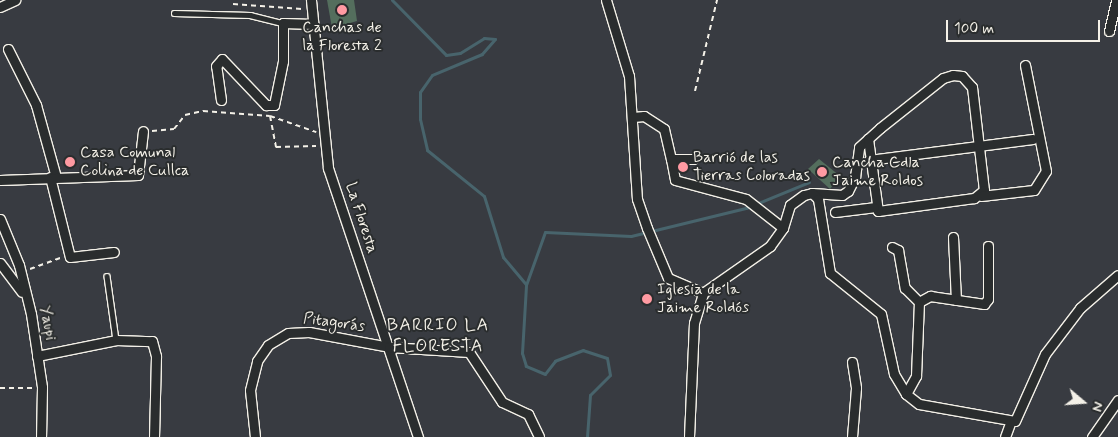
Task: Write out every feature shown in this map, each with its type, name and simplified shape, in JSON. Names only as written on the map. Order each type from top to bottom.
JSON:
[{"type":"street","points":[[0,7],[15,0]]},
{"type":"street","points":[[606,0],[629,76],[637,199],[648,232],[668,278],[703,293]]},
{"type":"street","points":[[1109,31],[1116,0]]},
{"type":"street","name":"La Floresta","points":[[311,4],[326,140],[350,240],[389,347],[418,437]]},
{"type":"street","points":[[222,100],[216,66],[222,59],[266,106],[274,104],[282,61],[283,23],[313,24]]},
{"type":"street","points":[[8,49],[36,105],[70,257],[114,252]]},
{"type":"street","points":[[835,212],[874,207],[882,211],[1034,190],[1044,176],[1025,64]]},
{"type":"street","points":[[689,437],[694,323],[703,293],[742,269],[783,228],[795,199],[812,193],[842,195],[848,191],[855,177],[859,147],[953,75],[962,76],[972,87],[978,146],[985,184],[981,196]]},
{"type":"street","points":[[633,117],[644,116],[664,129],[671,159],[671,172],[680,183],[746,199],[783,228]]},
{"type":"street","points":[[0,180],[138,175],[142,131]]},
{"type":"street","points":[[868,139],[874,207]]},
{"type":"street","points":[[870,160],[1033,140]]},
{"type":"street","points":[[671,159],[692,159]]},
{"type":"street","points":[[812,193],[818,199],[830,273],[881,314],[894,374],[906,394],[919,404],[1010,423]]},
{"type":"street","name":"Yaupi","points":[[0,219],[19,265],[31,314],[42,388],[41,437]]},
{"type":"street","points":[[953,237],[956,300]]},
{"type":"street","points":[[919,302],[930,296],[976,305],[988,299],[988,246]]},
{"type":"street","points":[[892,247],[898,250],[905,288],[919,302],[916,376],[906,394]]},
{"type":"street","points":[[0,263],[18,282],[31,314]]},
{"type":"street","points":[[1004,437],[1010,423],[1020,414],[1045,354],[1080,308],[1118,275]]},
{"type":"street","name":"Pitagorás","points":[[255,437],[250,390],[257,361],[268,345],[288,333],[309,332],[389,347],[469,352],[498,398],[528,414],[539,437]]},
{"type":"street","points":[[38,356],[116,340],[146,338],[155,348],[154,437]]},
{"type":"street","points":[[852,362],[856,388],[852,437]]},
{"type":"street","points":[[1092,437],[1118,400]]},
{"type":"lane","points":[[174,13],[250,16],[283,23]]},
{"type":"lane","points":[[107,276],[116,340]]},
{"type":"path","points":[[694,91],[717,0]]},
{"type":"path","points":[[233,4],[311,4]]},
{"type":"path","points":[[142,131],[174,129],[185,115],[203,111],[270,116],[326,140]]},
{"type":"path","points":[[270,116],[276,147],[326,140]]},
{"type":"path","points":[[19,265],[26,265],[26,270],[70,257]]},
{"type":"path","points":[[0,388],[42,388]]},
{"type":"green space","name":"Canchas de la Floresta 2","points":[[327,0],[354,0],[357,21],[332,28]]},
{"type":"green space","name":"Cancha Cdla Jaime Roldos","points":[[819,159],[840,176],[830,189],[808,169]]},
{"type":"waterway","points":[[392,0],[446,55],[460,53],[484,38],[495,39],[482,54],[432,75],[420,92],[420,119],[427,150],[484,196],[503,257],[526,284]]},
{"type":"waterway","points":[[587,437],[590,395],[610,375],[607,358],[583,350],[555,361],[545,374],[526,366],[522,353],[526,285],[545,232],[631,236],[746,208],[809,182]]},
{"type":"place","name":"Canchas de la Floresta 2","points":[[342,10]]},
{"type":"place","name":"Casa Comunal Colina de Cullca","points":[[70,162]]},
{"type":"place","name":"Barrió de las Tierras Coloradas","points":[[683,167]]},
{"type":"place","name":"Cancha Cdla Jaime Roldos","points":[[822,172]]},
{"type":"place","name":"Iglesia de la Jaime Roldós","points":[[647,299]]},
{"type":"district","name":"BARRIO LA FLORESTA","points":[[438,336]]}]
